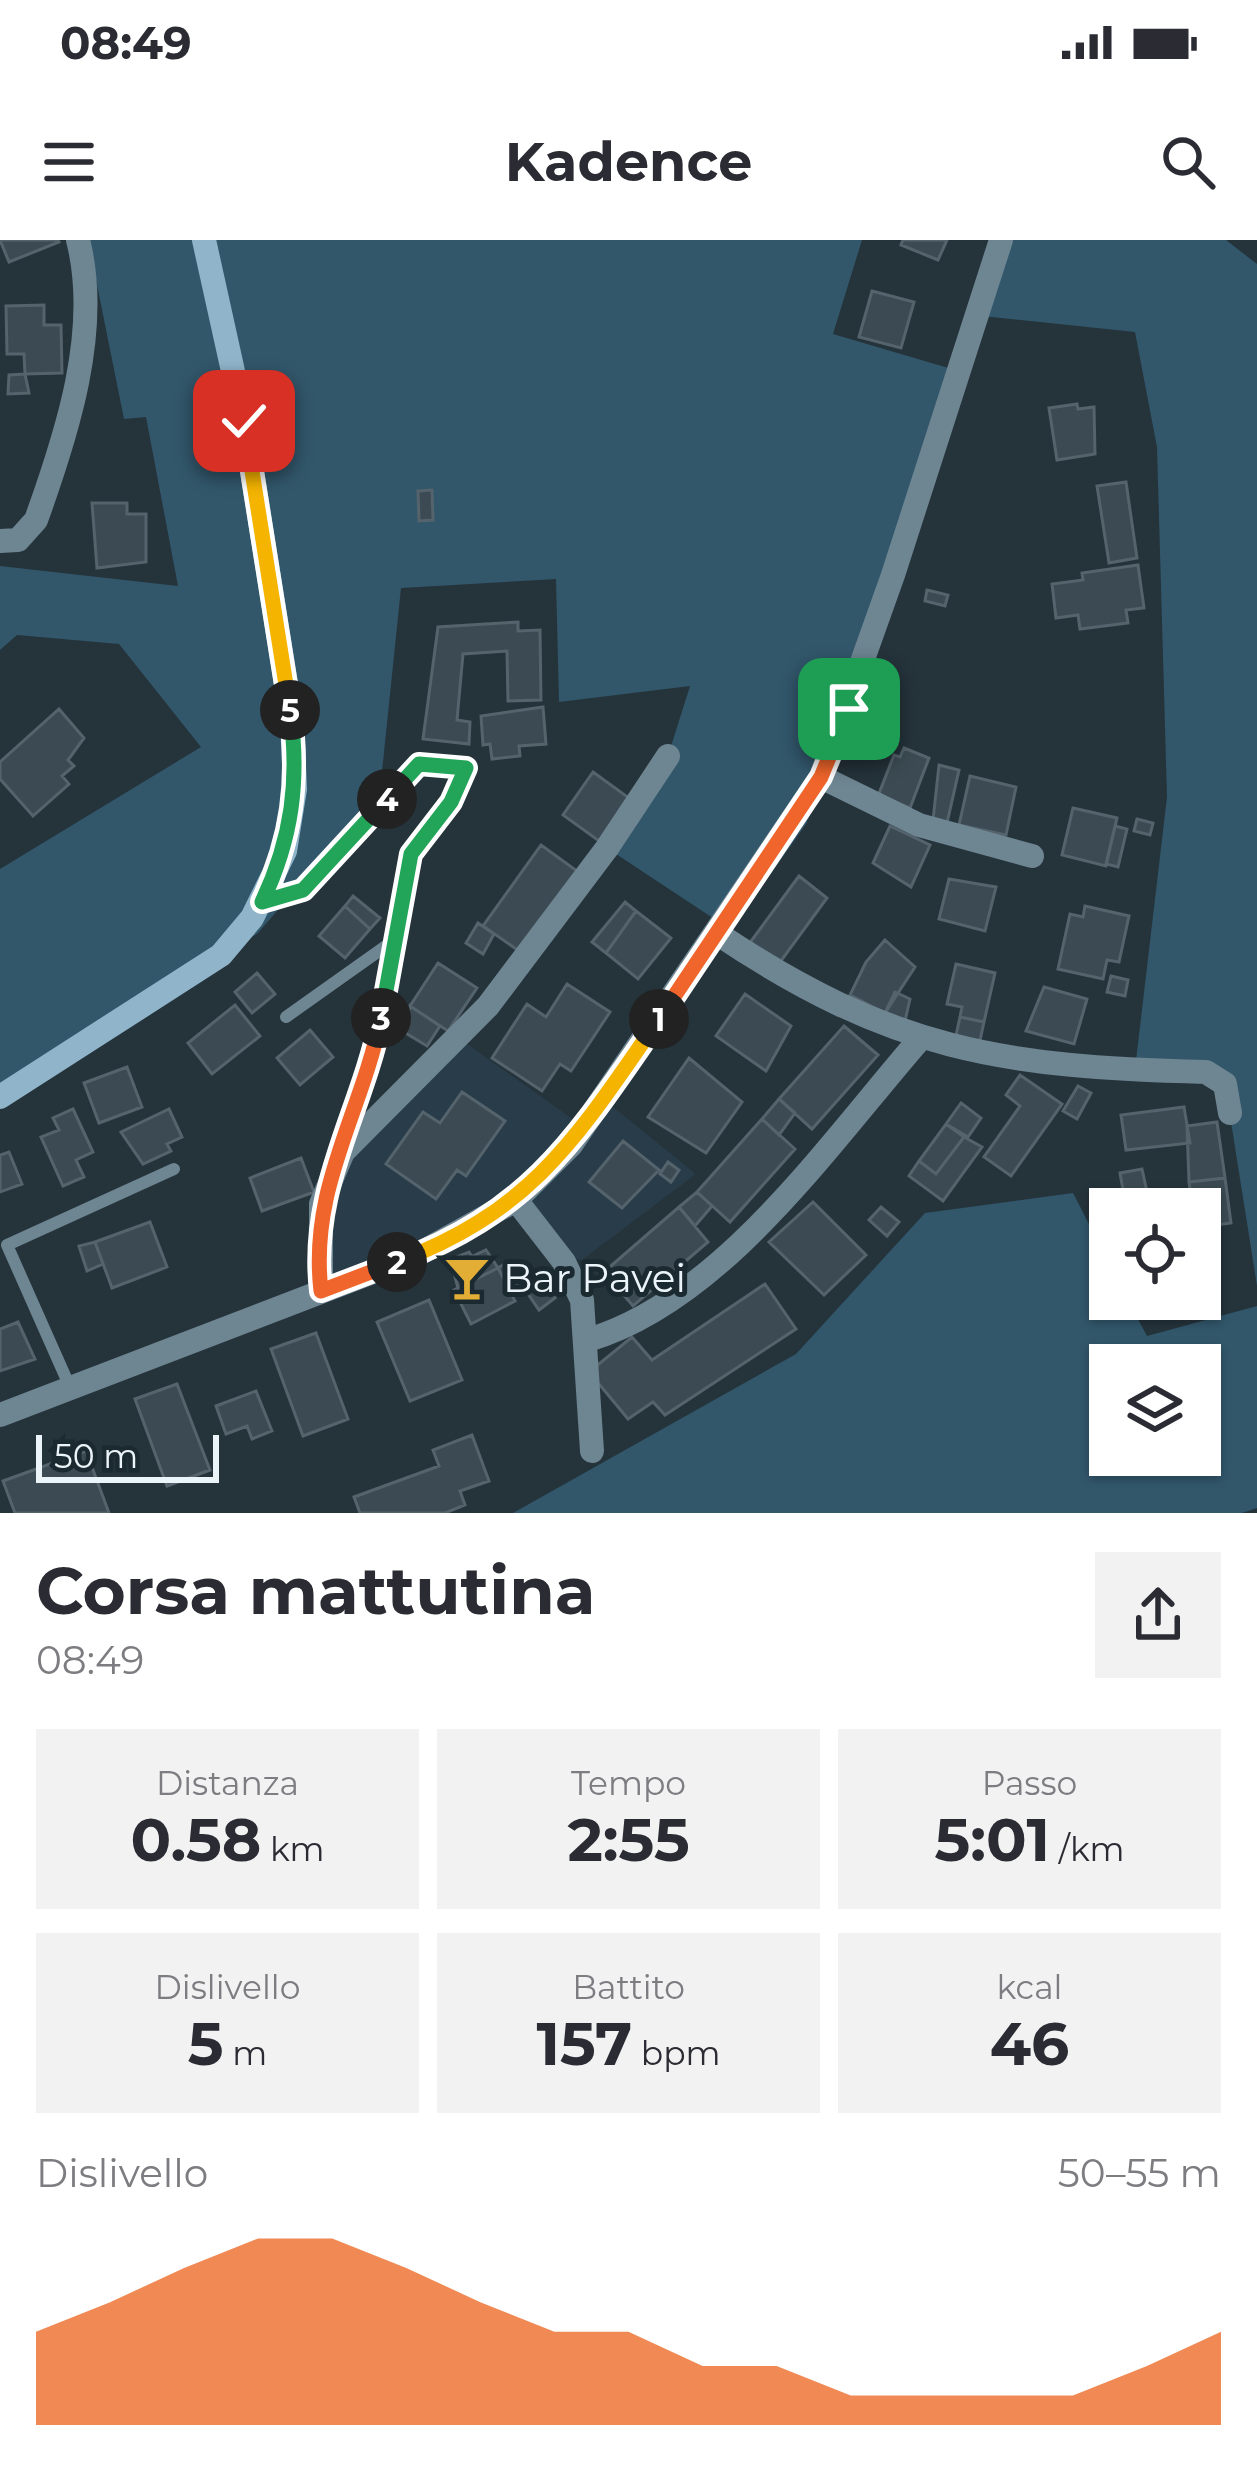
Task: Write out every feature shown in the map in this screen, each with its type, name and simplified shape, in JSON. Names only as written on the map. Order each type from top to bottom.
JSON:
[{"type":"main road","points":[[0,1097],[221,955],[262,902],[285,851],[293,811],[292,721],[244,421],[204,240]]},
{"type":"street","points":[[0,542],[18,540],[36,520],[81,357],[88,292],[78,240]]},
{"type":"street","points":[[0,1415],[417,1255],[516,1200],[571,1145],[821,777],[893,575],[1000,240]]},
{"type":"street","points":[[321,1291],[321,1204],[343,1152],[488,1006],[607,848],[668,756]]},
{"type":"street","points":[[821,777],[919,825],[1032,856]]},
{"type":"street","points":[[718,934],[842,1009],[920,1039],[992,1057],[1206,1072],[1225,1084],[1230,1113]]},
{"type":"street","points":[[587,1340],[651,1313],[734,1246],[822,1157],[920,1039]]},
{"type":"street","points":[[516,1200],[571,1274],[586,1313],[592,1451]]},
{"type":"lane","points":[[262,902],[303,890],[419,764],[466,768],[451,802],[411,854],[375,1048],[346,1125],[343,1152]]},
{"type":"lane","points":[[286,1017],[393,940]]},
{"type":"lane","points":[[71,1388],[7,1245],[174,1169]]},
{"type":"shaded area","points":[[88,240],[862,240],[833,334],[962,372],[861,698],[806,824],[731,930],[607,848],[668,756],[690,686],[559,702],[556,579],[401,588],[380,791],[258,933],[0,1109],[0,869],[201,747],[119,644],[17,635],[0,650],[0,566],[178,586],[146,417],[124,419]]},
{"type":"shaded area","points":[[1009,240],[1226,240],[1257,264],[1257,1286],[1225,1084],[1135,1069],[1167,797],[1157,447],[1135,332],[982,316]]},
{"type":"shaded area","points":[[456,1036],[588,1130],[607,1102],[696,1174],[582,1260],[554,1256],[515,1206],[313,1300],[308,1227],[321,1183]]},
{"type":"shaded area","points":[[1073,1193],[1089,1224],[1089,1320],[1138,1320],[1147,1336],[1221,1320],[1221,1316],[1257,1306],[1257,1508],[1242,1513],[513,1513],[796,1354],[925,1213]]},
{"type":"building","points":[[0,240],[58,240],[59,242],[9,262]]},
{"type":"building","points":[[903,240],[947,240],[938,260],[901,245]]},
{"type":"building","points":[[872,291],[914,302],[901,348],[859,337]]},
{"type":"building","points":[[44,305],[44,325],[61,325],[62,373],[25,374],[24,354],[7,354],[6,306]]},
{"type":"building","points":[[25,374],[29,393],[8,394],[9,375]]},
{"type":"building","points":[[1077,404],[1078,409],[1094,407],[1095,454],[1057,460],[1049,408]]},
{"type":"building","points":[[1126,482],[1137,558],[1109,563],[1097,486]]},
{"type":"building","points":[[432,490],[433,520],[419,521],[418,491]]},
{"type":"building","points":[[92,503],[127,503],[127,514],[146,514],[146,562],[97,568]]},
{"type":"building","points":[[1138,565],[1144,608],[1126,610],[1128,623],[1080,629],[1078,615],[1056,618],[1052,584],[1083,580],[1082,573]]},
{"type":"building","points":[[927,590],[948,595],[945,606],[925,601]]},
{"type":"building","points":[[518,622],[518,631],[540,630],[541,700],[508,701],[507,651],[463,654],[457,720],[470,722],[469,744],[423,739],[438,627]]},
{"type":"building","points":[[543,707],[546,744],[519,746],[520,756],[492,759],[490,744],[483,745],[481,716]]},
{"type":"building","points":[[59,709],[84,738],[68,760],[74,766],[62,776],[69,784],[33,816],[0,779],[0,762]]},
{"type":"building","points":[[904,748],[929,758],[910,808],[878,796],[894,755],[900,757]]},
{"type":"building","points":[[939,765],[959,770],[947,823],[933,820]]},
{"type":"building","points":[[593,772],[629,798],[599,841],[563,815]]},
{"type":"building","points":[[970,776],[1016,787],[1006,835],[959,825]]},
{"type":"building","points":[[1073,808],[1117,818],[1106,866],[1062,855]]},
{"type":"building","points":[[1137,819],[1153,823],[1150,835],[1134,831]]},
{"type":"building","points":[[890,826],[930,845],[911,887],[873,863]]},
{"type":"building","points":[[1115,826],[1127,829],[1118,867],[1106,864]]},
{"type":"building","points":[[541,845],[577,871],[519,951],[483,926]]},
{"type":"building","points":[[799,876],[827,898],[778,965],[749,944]]},
{"type":"building","points":[[949,879],[996,887],[985,931],[939,919]]},
{"type":"building","points":[[353,896],[380,918],[370,929],[345,906]]},
{"type":"building","points":[[625,902],[636,911],[606,953],[592,942]]},
{"type":"building","points":[[345,906],[370,929],[345,958],[319,936]]},
{"type":"building","points":[[1085,906],[1129,916],[1119,962],[1107,960],[1103,979],[1058,969],[1070,914],[1083,917]]},
{"type":"building","points":[[636,911],[671,938],[638,979],[606,953]]},
{"type":"building","points":[[478,923],[494,934],[483,954],[466,943]]},
{"type":"building","points":[[885,940],[915,967],[885,1013],[850,995],[866,962]]},
{"type":"building","points":[[438,963],[477,988],[448,1031],[410,1006]]},
{"type":"building","points":[[956,964],[995,973],[984,1022],[960,1017],[962,1007],[947,1004]]},
{"type":"building","points":[[257,973],[275,994],[252,1013],[235,992]]},
{"type":"building","points":[[1111,976],[1128,980],[1125,996],[1107,992]]},
{"type":"building","points":[[567,984],[610,1012],[571,1071],[560,1064],[542,1091],[492,1058],[527,1004],[546,1017]]},
{"type":"building","points":[[1044,987],[1087,999],[1074,1044],[1026,1031]]},
{"type":"building","points":[[895,992],[910,999],[905,1021],[885,1013]]},
{"type":"building","points":[[745,994],[791,1026],[766,1071],[716,1036]]},
{"type":"building","points":[[235,1005],[260,1036],[212,1074],[188,1043]]},
{"type":"building","points":[[410,1006],[440,1026],[427,1046],[404,1032]]},
{"type":"building","points":[[960,1017],[984,1022],[979,1045],[955,1040]]},
{"type":"building","points":[[844,1026],[878,1055],[812,1129],[779,1099]]},
{"type":"building","points":[[310,1030],[333,1057],[300,1085],[277,1058]]},
{"type":"building","points":[[689,1058],[742,1102],[706,1153],[648,1117]]},
{"type":"building","points":[[127,1067],[142,1107],[99,1123],[84,1083]]},
{"type":"building","points":[[1020,1075],[1062,1104],[1011,1176],[984,1157],[1020,1106],[1006,1095]]},
{"type":"building","points":[[1078,1086],[1091,1093],[1077,1119],[1063,1111]]},
{"type":"building","points":[[462,1092],[505,1121],[466,1176],[457,1170],[436,1199],[386,1164],[423,1112],[440,1123]]},
{"type":"building","points":[[779,1099],[795,1113],[779,1135],[762,1119]]},
{"type":"building","points":[[961,1103],[981,1118],[968,1137],[946,1124]]},
{"type":"building","points":[[1184,1107],[1190,1143],[1126,1150],[1121,1115]]},
{"type":"building","points":[[73,1109],[93,1152],[76,1160],[84,1177],[63,1186],[41,1137],[59,1130],[53,1118]]},
{"type":"building","points":[[169,1109],[182,1137],[167,1144],[171,1151],[143,1164],[121,1132]]},
{"type":"building","points":[[762,1119],[795,1149],[730,1222],[697,1192]]},
{"type":"building","points":[[1217,1122],[1225,1178],[1189,1182],[1187,1126]]},
{"type":"building","points":[[946,1124],[964,1137],[936,1174],[919,1161]]},
{"type":"building","points":[[964,1137],[982,1147],[943,1201],[909,1176],[919,1161],[936,1174]]},
{"type":"building","points":[[623,1141],[659,1170],[622,1208],[589,1182]]},
{"type":"building","points":[[9,1152],[22,1184],[0,1192],[0,1155]]},
{"type":"building","points":[[301,1158],[314,1192],[262,1211],[250,1178]]},
{"type":"building","points":[[668,1162],[679,1170],[671,1182],[660,1174]]},
{"type":"building","points":[[1142,1169],[1146,1188],[1123,1188],[1120,1173]]},
{"type":"building","points":[[1225,1178],[1231,1223],[1221,1224],[1221,1188],[1190,1188],[1189,1182]]},
{"type":"building","points":[[697,1192],[712,1206],[695,1226],[679,1207]]},
{"type":"building","points":[[813,1202],[866,1255],[824,1295],[769,1242]]},
{"type":"building","points":[[679,1207],[708,1242],[633,1306],[604,1272]]},
{"type":"building","points":[[881,1207],[899,1222],[887,1236],[869,1220]]},
{"type":"building","points":[[150,1222],[167,1267],[112,1288],[95,1242]]},
{"type":"building","points":[[95,1242],[103,1264],[87,1271],[79,1246]]},
{"type":"building","name":"Bar Pavei","points":[[486,1250],[498,1268],[458,1288],[452,1266]]},
{"type":"building","points":[[469,1252],[473,1258],[452,1266],[449,1260]]},
{"type":"building","points":[[506,1263],[518,1283],[509,1289],[498,1268]]},
{"type":"building","points":[[498,1268],[515,1301],[471,1324],[454,1290]]},
{"type":"building","points":[[544,1283],[555,1298],[539,1310],[528,1294]]},
{"type":"building","points":[[765,1284],[796,1329],[665,1415],[653,1402],[628,1419],[589,1372],[632,1337],[652,1360]]},
{"type":"building","points":[[429,1300],[462,1380],[410,1401],[377,1322]]},
{"type":"building","points":[[18,1322],[35,1359],[0,1371],[0,1329]]},
{"type":"building","points":[[316,1333],[348,1419],[303,1436],[271,1349]]},
{"type":"building","points":[[177,1384],[210,1470],[167,1486],[135,1399]]},
{"type":"building","points":[[256,1391],[272,1431],[252,1439],[247,1426],[226,1434],[216,1406]]},
{"type":"building","points":[[472,1435],[489,1481],[460,1491],[465,1505],[445,1513],[360,1513],[354,1497],[439,1466],[433,1450]]},
{"type":"building","points":[[86,1451],[109,1513],[15,1513],[3,1481]]},
{"type":"place","name":"Bar Pavei","points":[[467,1278]]},
{"type":"route","points":[[244,421],[274,598],[295,766],[285,851],[262,902],[303,890],[419,764],[466,768],[451,802],[411,854],[375,1048],[346,1125],[343,1152],[321,1204],[317,1248],[321,1291],[417,1255],[516,1200],[548,1172],[762,871],[821,777],[849,709]]}]
